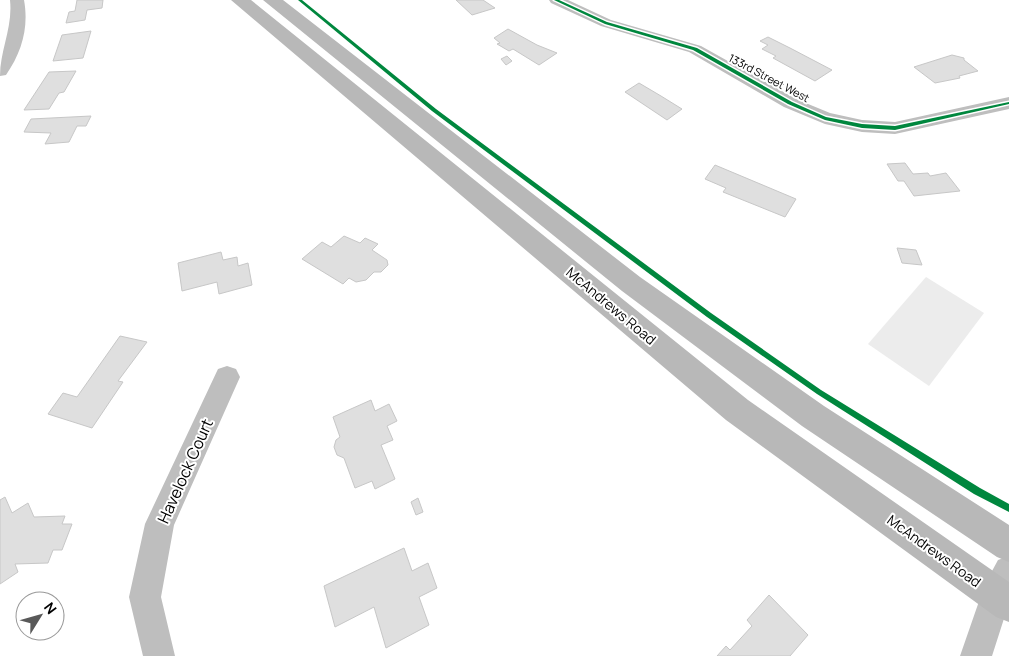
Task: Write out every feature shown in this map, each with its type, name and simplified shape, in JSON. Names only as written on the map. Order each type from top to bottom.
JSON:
[{"type":"main road","name":"McAndrews Road","points":[[240,0],[737,410],[1005,590]]},
{"type":"main road","name":"McAndrews Road","points":[[272,0],[630,284],[812,416],[1009,545]]},
{"type":"street","points":[[0,71],[8,59],[20,22],[17,0]]},
{"type":"street","name":"133rd Street West","points":[[556,0],[606,22],[695,49],[790,103],[825,118],[862,126],[895,128],[1009,102]]},
{"type":"street","points":[[0,26],[20,22]]},
{"type":"street","name":"Havelock Court","points":[[159,656],[145,597],[160,524],[226,377]]},
{"type":"street","points":[[976,656],[1005,590]]},
{"type":"shaded area","points":[[926,277],[984,313],[929,386],[868,344]]},
{"type":"building","points":[[77,0],[103,0],[102,8],[87,10],[85,20],[66,23],[69,12],[75,11]]},
{"type":"building","points":[[456,0],[483,0],[495,8],[472,15]]},
{"type":"building","points":[[508,29],[537,45],[557,53],[539,65],[513,49],[509,51],[497,44],[500,43],[494,38]]},
{"type":"building","points":[[91,31],[83,58],[53,61],[62,35]]},
{"type":"building","points":[[768,37],[832,70],[815,81],[773,58],[776,56],[762,49],[768,45],[760,41]]},
{"type":"building","points":[[952,55],[964,58],[978,71],[959,76],[960,78],[935,83],[914,67]]},
{"type":"building","points":[[507,56],[512,61],[506,65],[501,59]]},
{"type":"building","points":[[76,71],[64,92],[59,93],[49,109],[24,110],[49,72]]},
{"type":"building","points":[[639,83],[682,109],[667,120],[625,92]]},
{"type":"building","points":[[91,116],[86,126],[77,126],[69,142],[45,144],[51,133],[24,132],[31,119]]},
{"type":"building","points":[[905,163],[913,174],[928,173],[930,176],[946,173],[960,191],[914,196],[904,181],[898,181],[887,164]]},
{"type":"building","points":[[715,165],[796,199],[785,217],[723,192],[726,188],[705,179]]},
{"type":"building","points":[[344,236],[360,243],[365,238],[378,244],[372,250],[387,260],[388,265],[381,272],[374,272],[366,280],[356,282],[349,278],[343,284],[302,259],[322,242],[331,247]]},
{"type":"building","points":[[897,248],[916,250],[922,265],[902,263]]},
{"type":"building","points":[[221,252],[223,260],[237,257],[238,266],[248,263],[252,285],[219,294],[217,282],[182,291],[178,263]]},
{"type":"building","points":[[120,336],[147,342],[118,381],[123,382],[92,428],[48,414],[63,393],[77,397]]},
{"type":"building","points":[[371,400],[375,411],[389,404],[397,421],[387,426],[393,440],[381,445],[395,479],[375,489],[372,481],[355,488],[344,458],[337,455],[334,447],[336,440],[340,437],[333,417]]},
{"type":"building","points":[[5,497],[12,513],[28,503],[34,517],[65,516],[62,524],[72,524],[62,550],[53,550],[48,563],[15,564],[18,572],[0,584],[0,500]]},
{"type":"building","points":[[418,498],[423,512],[416,515],[411,502]]},
{"type":"building","points":[[404,548],[412,571],[428,563],[437,588],[419,597],[429,625],[386,648],[374,607],[335,627],[324,586]]},
{"type":"building","points":[[769,595],[808,635],[790,656],[717,656],[726,646],[730,650],[752,626],[747,620]]},
{"type":"cycle path","points":[[300,0],[434,110],[709,315],[819,392],[977,491],[1009,508]]},
{"type":"cycle path","points":[[556,0],[606,23],[695,49],[790,103],[825,118],[862,126],[895,128],[1009,103]]}]
